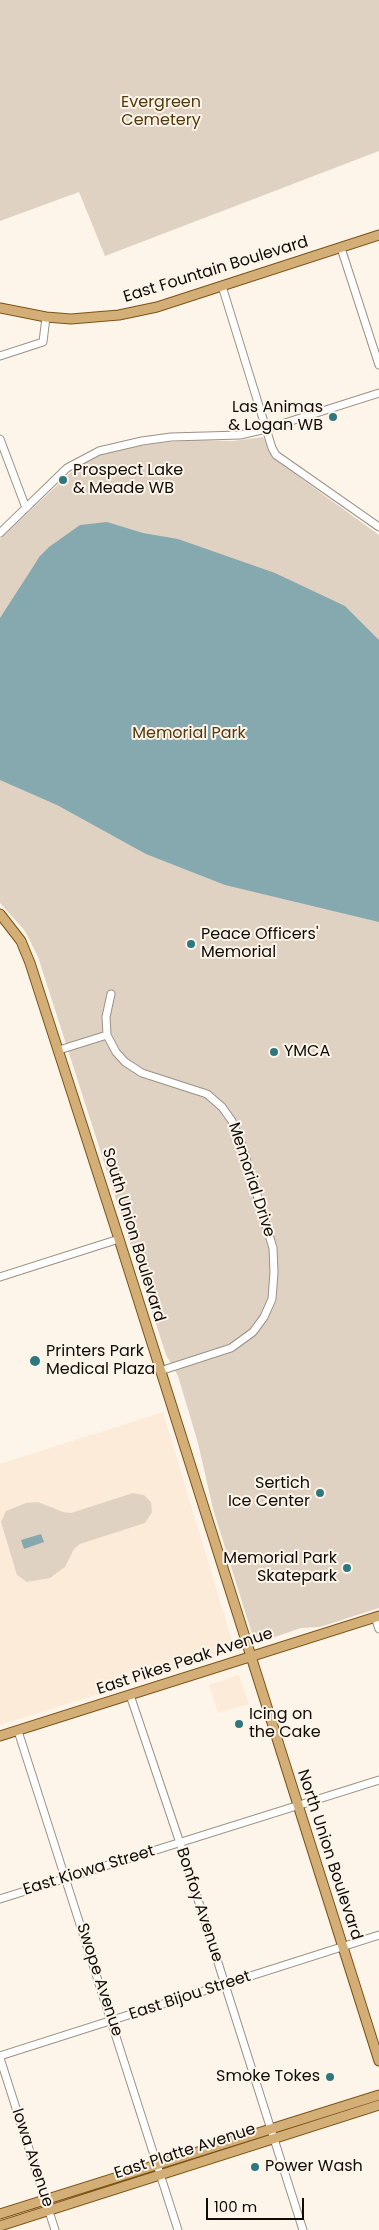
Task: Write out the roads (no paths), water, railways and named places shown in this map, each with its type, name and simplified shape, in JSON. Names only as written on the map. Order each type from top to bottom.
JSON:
[{"type":"main road","name":"East Fountain Boulevard","points":[[0,308],[46,318],[119,315],[157,307],[379,236]]},
{"type":"main road","name":"South Union Boulevard","points":[[0,914],[15,932],[25,949],[120,1239],[251,1657]]},
{"type":"main road","name":"East Pikes Peak Avenue","points":[[0,1736],[377,1616]]},
{"type":"main road","name":"North Union Boulevard","points":[[251,1657],[379,2062]]},
{"type":"main road","name":"East Platte Avenue","points":[[0,2214],[379,2094]]},
{"type":"main road","name":"East Platte Avenue","points":[[0,2226],[379,2105]]},
{"type":"street","points":[[341,248],[379,365]]},
{"type":"street","points":[[222,286],[272,448],[281,460],[379,528]]},
{"type":"street","points":[[0,356],[43,342],[46,318]]},
{"type":"street","points":[[0,534],[67,468],[98,451],[142,441],[182,436],[231,437],[266,429],[379,394]]},
{"type":"street","points":[[0,439],[26,508]]},
{"type":"street","points":[[59,1050],[107,1035],[106,1017],[111,994]]},
{"type":"street","name":"Memorial Drive","points":[[107,1035],[116,1052],[130,1066],[151,1076],[207,1094],[228,1114],[242,1142],[273,1248],[272,1299],[264,1317],[253,1332],[230,1348],[160,1371]]},
{"type":"street","points":[[0,1277],[120,1239]]},
{"type":"street","points":[[377,1616],[379,1629]]},
{"type":"street","name":"Bonfoy Avenue","points":[[130,1695],[180,1843],[303,2230]]},
{"type":"street","name":"Swope Avenue","points":[[18,1731],[178,2230]]},
{"type":"street","name":"East Kiowa Street","points":[[0,1899],[379,1780]]},
{"type":"street","name":"East Bijou Street","points":[[0,2057],[379,1935]]},
{"type":"street","name":"Iowa Avenue","points":[[0,2057],[55,2230]]},
{"type":"water","points":[[107,522],[143,533],[178,539],[275,573],[345,606],[379,640],[379,922],[225,885],[146,854],[57,805],[0,780],[0,618],[40,556],[49,547],[80,525]]},
{"type":"water","points":[[41,1534],[44,1542],[24,1549],[21,1540]]},
{"type":"place","name":"Las Animas & Logan WB","points":[[333,417]]},
{"type":"place","name":"Prospect Lake & Meade WB","points":[[63,480]]},
{"type":"place","name":"Peace Officers' Memorial","points":[[191,944]]},
{"type":"place","name":"YMCA","points":[[274,1052]]},
{"type":"place","name":"Printers Park Medical Plaza","points":[[35,1361]]},
{"type":"place","name":"Sertich Ice Center","points":[[320,1493]]},
{"type":"place","name":"Memorial Park Skatepark","points":[[347,1568]]},
{"type":"place","name":"Icing on the Cake","points":[[239,1724]]},
{"type":"place","name":"Smoke Tokes","points":[[330,2077]]},
{"type":"place","name":"Power Wash","points":[[255,2167]]},
{"type":"park label","name":"Evergreen Cemetery","points":[[161,112]]},
{"type":"park label","name":"Memorial Park","points":[[189,734]]}]
